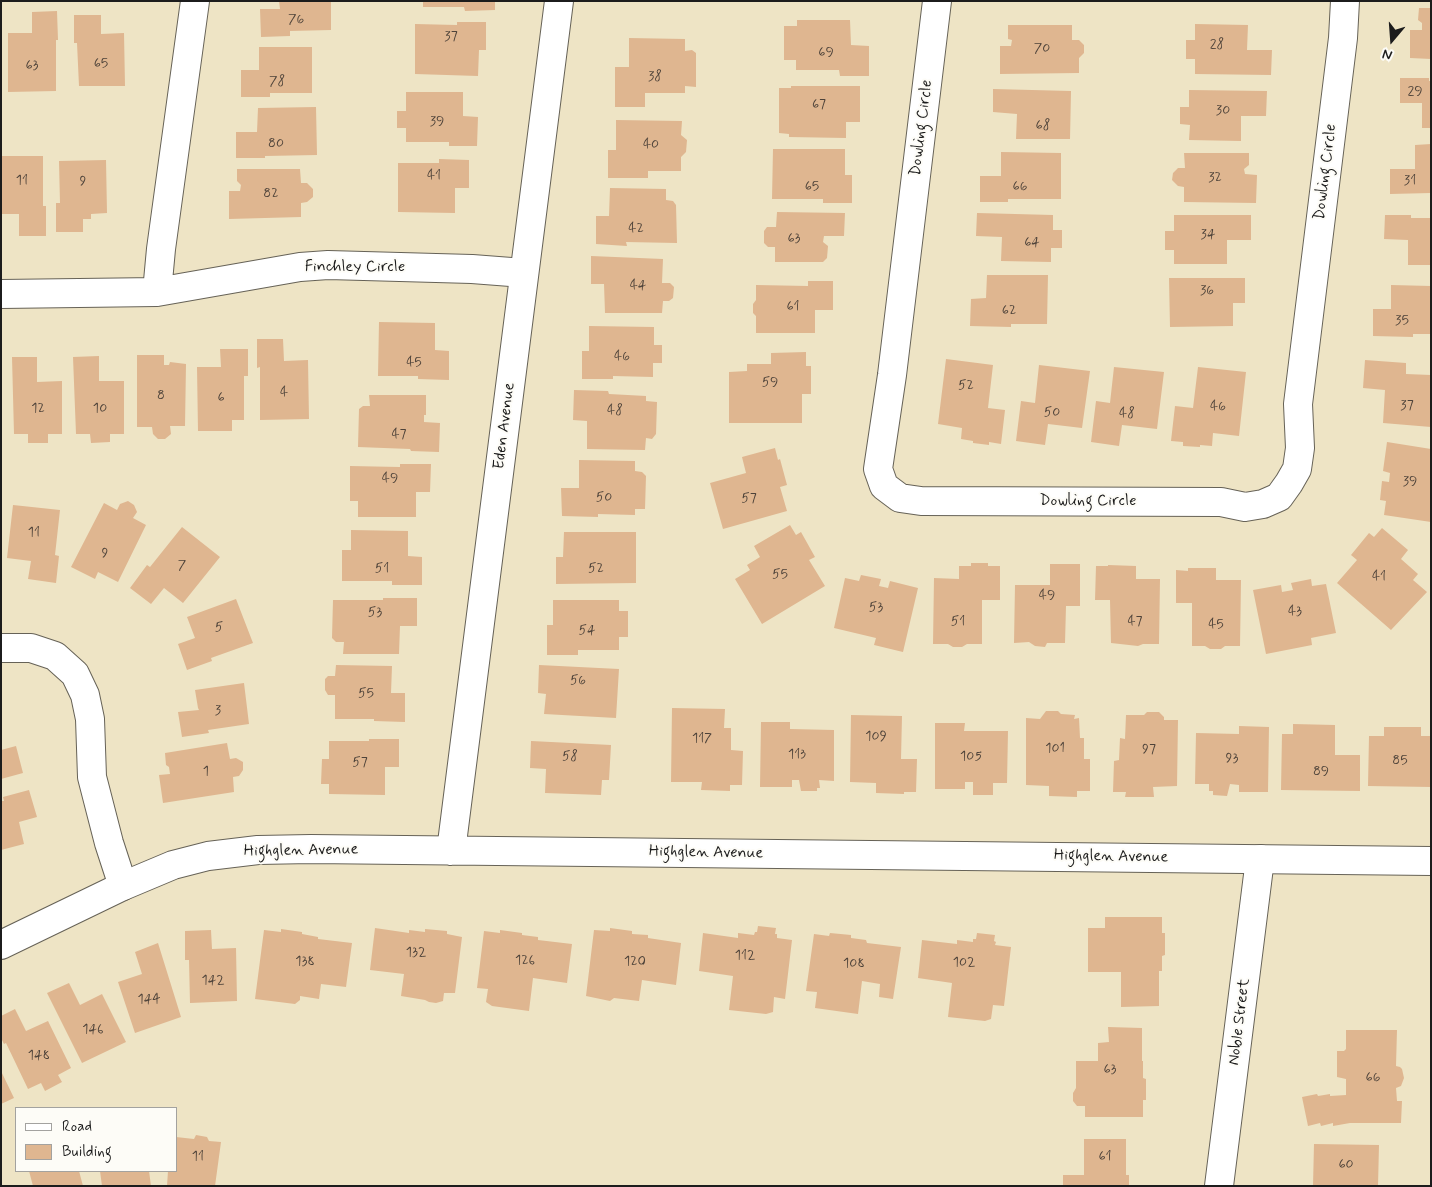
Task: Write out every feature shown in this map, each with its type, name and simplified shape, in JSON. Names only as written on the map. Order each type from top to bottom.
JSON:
[{"type":"street","points":[[157,292],[162,239],[195,1]]},
{"type":"street","name":"Eden Avenue","points":[[451,851],[559,1]]},
{"type":"street","name":"Dowling Circle","points":[[937,1],[893,365],[878,469],[884,486],[900,498],[920,501],[1221,502],[1245,507],[1263,504],[1278,497],[1290,483],[1297,468],[1300,448],[1298,404],[1343,38],[1345,1]]},
{"type":"street","name":"Finchley Circle","points":[[1,294],[157,292],[300,267],[472,269],[524,272]]},
{"type":"street","points":[[1,648],[31,648],[55,656],[75,674],[85,695],[90,719],[92,777],[109,843],[123,886]]},
{"type":"street","name":"Highglen Avenue","points":[[1,946],[123,886],[173,864],[208,856],[258,850],[1431,861]]},
{"type":"street","name":"Noble Street","points":[[1219,1186],[1260,859]]},
{"type":"building","points":[[279,1],[331,1],[331,30],[290,31],[290,36],[261,37],[260,9],[280,9]]},
{"type":"building","points":[[423,1],[495,1],[495,10],[465,11],[464,7],[423,7]]},
{"type":"building","points":[[1419,8],[1431,8],[1431,59],[1410,58],[1410,30],[1422,30],[1422,23],[1418,20]]},
{"type":"building","points":[[57,11],[56,91],[8,92],[8,33],[32,33],[32,12]]},
{"type":"building","points":[[74,15],[101,15],[101,34],[124,33],[125,86],[79,86],[77,43],[74,43]]},
{"type":"building","points":[[797,20],[850,20],[851,45],[869,46],[869,76],[840,76],[839,70],[796,70],[796,60],[784,60],[784,26],[797,26]]},
{"type":"building","points":[[457,22],[486,22],[486,50],[479,50],[478,76],[415,74],[415,24],[457,25]]},
{"type":"building","points":[[1195,24],[1248,25],[1247,50],[1272,50],[1271,75],[1195,74],[1195,59],[1186,59],[1186,40],[1195,40]]},
{"type":"building","points":[[1008,25],[1072,25],[1072,40],[1079,40],[1084,45],[1084,53],[1079,58],[1079,73],[1000,74],[1000,46],[1011,46],[1012,40],[1008,39]]},
{"type":"building","points":[[629,38],[685,39],[685,51],[692,50],[696,53],[696,87],[685,86],[685,93],[645,93],[645,107],[615,107],[615,67],[629,67]]},
{"type":"building","points":[[259,47],[312,47],[312,93],[270,93],[270,97],[241,97],[241,70],[259,70]]},
{"type":"building","points":[[1400,78],[1429,78],[1429,81],[1431,81],[1431,128],[1422,128],[1422,103],[1400,103]]},
{"type":"building","points":[[791,86],[860,86],[860,122],[846,122],[846,138],[789,137],[789,134],[779,133],[779,88],[791,88]]},
{"type":"building","points":[[993,89],[1071,91],[1070,139],[1016,139],[1017,114],[993,112]]},
{"type":"building","points":[[1189,90],[1267,91],[1266,116],[1241,116],[1241,141],[1189,140],[1190,125],[1180,124],[1180,107],[1189,107]]},
{"type":"building","points":[[406,92],[463,92],[463,116],[478,117],[477,146],[449,146],[449,142],[406,142],[406,128],[397,128],[397,111],[406,111]]},
{"type":"building","points":[[316,107],[317,155],[236,158],[236,132],[257,132],[258,108]]},
{"type":"building","points":[[616,120],[682,121],[681,135],[687,140],[686,152],[681,157],[681,171],[648,171],[648,178],[608,178],[608,150],[616,150]]},
{"type":"building","points":[[1431,144],[1431,193],[1390,194],[1390,169],[1415,169],[1415,145]]},
{"type":"building","points":[[773,149],[845,149],[845,175],[852,175],[852,203],[823,203],[823,199],[772,199]]},
{"type":"building","points":[[1001,152],[1061,153],[1061,199],[1008,199],[1008,202],[980,202],[980,176],[1001,176]]},
{"type":"building","points":[[1184,153],[1249,153],[1249,165],[1244,169],[1245,174],[1257,175],[1256,203],[1184,202],[1184,187],[1178,186],[1172,180],[1173,173],[1178,168],[1185,168]]},
{"type":"building","points":[[1,156],[43,156],[43,206],[46,206],[46,236],[19,236],[19,214],[1,214]]},
{"type":"building","points":[[439,159],[469,160],[469,188],[455,188],[455,213],[398,212],[398,163],[439,163]]},
{"type":"building","points":[[106,160],[107,213],[91,214],[91,219],[83,219],[83,232],[56,232],[56,203],[60,203],[59,161]]},
{"type":"building","points":[[237,169],[300,169],[301,183],[307,183],[313,189],[313,197],[307,202],[301,203],[301,217],[229,219],[229,191],[240,191],[241,185],[237,181]]},
{"type":"building","points":[[610,188],[666,189],[666,200],[673,201],[676,205],[677,243],[626,242],[627,246],[596,244],[596,216],[609,216]]},
{"type":"building","points":[[777,212],[845,213],[844,236],[824,236],[823,242],[828,246],[827,258],[823,262],[775,262],[775,247],[768,247],[764,243],[764,231],[767,227],[776,227]]},
{"type":"building","points":[[977,213],[1053,215],[1053,230],[1062,230],[1062,248],[1051,248],[1051,262],[1001,261],[1002,237],[976,236]]},
{"type":"building","points":[[1174,215],[1251,215],[1251,240],[1227,240],[1227,264],[1174,264],[1174,250],[1165,250],[1165,231],[1174,231]]},
{"type":"building","points":[[1385,215],[1411,215],[1411,218],[1431,218],[1431,265],[1408,265],[1408,240],[1384,239]]},
{"type":"building","points":[[591,256],[663,259],[662,283],[670,283],[674,287],[673,298],[669,301],[663,301],[662,313],[605,313],[604,284],[591,284]]},
{"type":"building","points":[[987,275],[1048,275],[1047,324],[1011,324],[1011,327],[970,326],[971,299],[986,298]]},
{"type":"building","points":[[1169,278],[1245,278],[1245,303],[1233,303],[1233,326],[1170,327]]},
{"type":"building","points":[[808,281],[833,281],[833,310],[815,310],[815,333],[756,333],[756,316],[753,313],[753,304],[756,300],[756,285],[808,286]]},
{"type":"building","points":[[1391,285],[1431,286],[1431,334],[1413,334],[1413,337],[1373,336],[1373,309],[1391,309]]},
{"type":"building","points":[[379,322],[435,323],[435,350],[449,351],[449,380],[418,379],[418,376],[378,376]]},
{"type":"building","points":[[589,326],[654,327],[654,345],[662,345],[662,363],[653,363],[653,377],[613,376],[613,379],[582,379],[582,351],[589,351]]},
{"type":"building","points":[[257,339],[283,339],[284,361],[308,360],[309,419],[260,420],[260,367],[257,368]]},
{"type":"building","points":[[220,349],[248,349],[248,376],[244,376],[244,420],[232,420],[232,431],[198,431],[197,367],[221,367]]},
{"type":"building","points":[[806,352],[806,366],[811,366],[811,394],[802,394],[802,423],[729,423],[729,372],[747,371],[747,364],[771,364],[771,353]]},
{"type":"building","points":[[137,355],[164,355],[164,365],[169,365],[170,362],[186,364],[185,426],[170,426],[171,434],[165,439],[158,439],[153,434],[152,427],[137,427]]},
{"type":"building","points":[[99,356],[99,381],[124,381],[124,434],[110,434],[110,442],[91,443],[90,434],[76,434],[73,357]]},
{"type":"building","points":[[12,357],[37,357],[37,382],[62,381],[62,434],[48,434],[48,443],[28,443],[28,434],[14,434]]},
{"type":"building","points":[[946,359],[993,365],[988,408],[1005,410],[1001,444],[989,442],[989,445],[973,443],[973,441],[961,439],[962,428],[938,424]]},
{"type":"building","points":[[1365,360],[1406,363],[1406,374],[1431,375],[1431,427],[1383,423],[1385,390],[1363,388]]},
{"type":"building","points":[[1039,365],[1090,371],[1082,428],[1048,424],[1045,445],[1016,441],[1021,401],[1035,403]]},
{"type":"building","points":[[1114,367],[1164,372],[1157,429],[1122,425],[1119,446],[1091,442],[1096,401],[1110,403]]},
{"type":"building","points":[[1198,367],[1246,372],[1239,436],[1213,433],[1212,446],[1183,446],[1183,442],[1171,441],[1175,406],[1193,408]]},
{"type":"building","points":[[574,390],[608,391],[609,394],[646,396],[646,401],[657,402],[656,434],[652,439],[646,438],[645,450],[587,449],[587,421],[573,420]]},
{"type":"building","points":[[369,395],[426,395],[424,422],[440,423],[439,452],[358,447],[359,409],[363,406],[370,406]]},
{"type":"building","points":[[1387,442],[1431,449],[1431,522],[1384,515],[1386,501],[1380,500],[1382,481],[1389,482],[1390,473],[1383,471]]},
{"type":"building","points":[[775,448],[787,485],[780,487],[787,511],[723,529],[710,483],[746,473],[742,457]]},
{"type":"building","points":[[579,460],[635,461],[635,471],[642,472],[646,476],[645,509],[635,509],[635,515],[598,514],[598,517],[562,516],[561,488],[579,488]]},
{"type":"building","points":[[400,464],[431,464],[430,492],[416,492],[416,517],[358,517],[358,501],[350,501],[350,466],[400,467]]},
{"type":"building","points":[[128,501],[134,505],[137,512],[133,518],[146,525],[118,582],[98,572],[95,579],[71,567],[104,503],[117,510],[120,504]]},
{"type":"building","points":[[13,505],[60,510],[55,555],[59,556],[56,583],[28,579],[31,561],[7,558]]},
{"type":"building","points":[[790,525],[796,535],[801,532],[815,557],[809,560],[825,586],[762,624],[735,579],[750,570],[747,565],[760,557],[754,546]]},
{"type":"building","points":[[182,527],[220,557],[183,603],[164,588],[151,604],[130,588],[147,565],[150,567]]},
{"type":"building","points":[[1382,528],[1408,550],[1401,559],[1418,574],[1413,580],[1427,592],[1391,630],[1337,583],[1357,560],[1351,555],[1369,533],[1374,537]]},
{"type":"building","points":[[351,530],[408,531],[408,556],[422,557],[422,585],[392,585],[392,581],[342,581],[342,550],[351,550]]},
{"type":"building","points":[[564,532],[636,532],[636,583],[556,584],[556,557],[563,557]]},
{"type":"building","points":[[971,563],[988,563],[988,566],[1000,566],[1000,600],[982,600],[982,644],[967,644],[962,647],[953,647],[948,644],[933,644],[934,578],[959,579],[959,566],[971,566]]},
{"type":"building","points":[[1050,564],[1080,564],[1080,606],[1066,606],[1065,643],[1047,643],[1045,647],[1035,646],[1029,642],[1014,643],[1015,585],[1050,585]]},
{"type":"building","points":[[1096,566],[1136,566],[1136,579],[1160,579],[1159,644],[1143,644],[1138,646],[1111,643],[1110,600],[1095,600]]},
{"type":"building","points":[[1188,568],[1216,568],[1216,580],[1241,580],[1240,646],[1210,649],[1205,646],[1192,646],[1192,603],[1176,603],[1176,570],[1188,571]]},
{"type":"building","points":[[861,575],[881,579],[879,586],[888,588],[890,581],[918,588],[903,652],[874,645],[876,638],[834,628],[845,578],[859,581]]},
{"type":"building","points":[[1311,579],[1312,586],[1326,584],[1336,633],[1311,638],[1312,645],[1266,654],[1253,590],[1281,585],[1282,592],[1293,590],[1291,583]]},
{"type":"building","points":[[383,598],[417,598],[417,626],[400,626],[399,654],[343,654],[344,642],[336,642],[332,638],[333,600],[383,600]]},
{"type":"building","points":[[236,599],[253,643],[211,658],[212,661],[187,670],[178,644],[195,638],[187,617]]},
{"type":"building","points":[[553,600],[619,600],[619,611],[628,611],[628,637],[619,637],[619,650],[578,650],[578,655],[547,655],[547,625],[553,625]]},
{"type":"building","points":[[336,665],[392,666],[391,693],[405,693],[405,722],[374,721],[374,719],[335,719],[335,695],[328,695],[325,690],[325,679],[328,676],[335,676]]},
{"type":"building","points":[[539,665],[619,669],[616,718],[544,714],[546,694],[538,693]]},
{"type":"building","points":[[244,683],[249,724],[208,730],[209,733],[182,737],[178,712],[199,710],[195,690]]},
{"type":"building","points":[[672,708],[725,709],[724,728],[731,728],[731,750],[743,751],[742,785],[730,785],[730,791],[701,790],[702,782],[671,782]]},
{"type":"building","points":[[1046,711],[1058,711],[1061,714],[1075,715],[1074,719],[1079,718],[1080,738],[1084,738],[1084,759],[1090,759],[1090,791],[1077,791],[1077,797],[1049,796],[1049,786],[1026,785],[1026,718],[1040,719]]},
{"type":"building","points":[[1147,712],[1159,712],[1164,717],[1164,720],[1178,720],[1177,786],[1153,787],[1154,797],[1125,797],[1126,792],[1113,792],[1114,761],[1119,760],[1120,738],[1125,739],[1126,715],[1144,715]]},
{"type":"building","points":[[851,715],[902,716],[901,759],[917,759],[916,792],[904,792],[904,794],[876,793],[876,783],[850,782]]},
{"type":"building","points":[[761,722],[790,722],[790,729],[834,730],[834,781],[819,780],[820,788],[817,788],[817,791],[801,791],[799,780],[792,780],[792,787],[760,787]]},
{"type":"building","points":[[935,723],[965,723],[964,731],[1008,731],[1007,783],[993,783],[993,795],[973,795],[973,782],[965,782],[965,789],[935,789]]},
{"type":"building","points":[[1293,724],[1335,725],[1335,755],[1360,755],[1360,791],[1281,790],[1282,734],[1293,734]]},
{"type":"building","points":[[1239,726],[1269,727],[1268,792],[1239,792],[1239,785],[1230,784],[1227,796],[1213,795],[1213,791],[1209,791],[1209,784],[1195,784],[1196,733],[1239,734]]},
{"type":"building","points":[[1384,727],[1421,727],[1421,736],[1431,736],[1431,787],[1368,786],[1369,736],[1384,736]]},
{"type":"building","points":[[369,739],[399,739],[399,767],[385,767],[385,795],[329,794],[329,784],[321,784],[322,759],[329,759],[329,741],[369,741]]},
{"type":"building","points":[[531,741],[611,745],[609,780],[602,780],[601,795],[545,793],[546,769],[530,768]]},
{"type":"building","points":[[227,743],[230,759],[236,758],[243,762],[243,770],[239,776],[233,777],[234,792],[163,803],[159,775],[170,774],[169,767],[166,765],[165,753]]},
{"type":"building","points":[[16,746],[23,773],[1,779],[1,750]]},
{"type":"building","points":[[29,790],[37,817],[19,822],[24,844],[1,850],[1,801],[4,801],[3,797]]},
{"type":"building","points":[[1105,917],[1162,917],[1162,933],[1165,933],[1165,955],[1162,956],[1162,971],[1159,971],[1159,1006],[1121,1007],[1121,972],[1088,972],[1088,928],[1105,928]]},
{"type":"building","points":[[758,926],[776,928],[775,934],[777,934],[777,938],[792,940],[785,999],[774,997],[773,1012],[766,1014],[729,1010],[733,976],[699,971],[703,933],[738,938],[738,933],[754,935],[757,932]]},
{"type":"building","points":[[375,928],[409,933],[409,930],[425,932],[425,929],[447,931],[447,934],[462,937],[455,993],[444,993],[443,1001],[436,1003],[401,996],[404,974],[370,970]]},
{"type":"building","points":[[610,928],[632,931],[632,934],[648,935],[648,938],[681,943],[676,985],[642,980],[639,1001],[614,998],[610,1001],[586,996],[594,930],[610,931]]},
{"type":"building","points":[[281,929],[302,932],[302,934],[318,937],[318,939],[352,943],[346,987],[321,984],[319,999],[300,996],[300,1000],[295,1004],[255,999],[264,930],[281,932]]},
{"type":"building","points":[[211,930],[212,949],[236,948],[237,1001],[190,1003],[189,960],[185,960],[185,931]]},
{"type":"building","points":[[500,930],[538,937],[538,940],[572,944],[567,983],[533,978],[529,1011],[492,1006],[486,1002],[488,989],[477,988],[484,931],[500,933]]},
{"type":"building","points":[[830,933],[851,935],[851,938],[866,940],[867,943],[901,947],[893,999],[879,997],[880,984],[862,981],[858,1014],[815,1008],[817,992],[806,991],[814,934],[829,936]]},
{"type":"building","points":[[977,933],[995,935],[995,945],[1011,947],[1004,1006],[993,1005],[991,1019],[985,1021],[948,1017],[952,983],[918,978],[922,940],[957,944],[957,940],[973,942],[973,939],[976,939]]},
{"type":"building","points":[[158,943],[181,1017],[135,1033],[118,982],[142,974],[135,952]]},
{"type":"building","points":[[69,983],[80,1005],[102,994],[126,1042],[82,1063],[47,993]]},
{"type":"building","points":[[15,1009],[26,1031],[48,1021],[71,1068],[58,1075],[62,1082],[45,1091],[41,1083],[28,1089],[6,1043],[4,1044],[1,1038],[1,1016]]},
{"type":"building","points":[[1108,1027],[1142,1028],[1143,1078],[1146,1079],[1146,1100],[1143,1100],[1143,1117],[1085,1117],[1085,1106],[1077,1106],[1073,1101],[1073,1093],[1076,1088],[1076,1061],[1098,1061],[1098,1043],[1109,1042]]},
{"type":"building","points":[[1346,1030],[1397,1030],[1396,1066],[1402,1069],[1404,1078],[1401,1086],[1396,1088],[1397,1101],[1402,1101],[1401,1123],[1350,1123],[1333,1126],[1333,1123],[1321,1126],[1320,1123],[1308,1126],[1302,1097],[1317,1094],[1318,1096],[1330,1094],[1330,1096],[1346,1095],[1346,1079],[1337,1077],[1337,1051],[1344,1051],[1346,1049]]},
{"type":"building","points":[[1,1071],[14,1098],[1,1104]]},
{"type":"building","points":[[196,1135],[207,1137],[209,1141],[221,1142],[215,1186],[167,1186],[168,1172],[178,1172],[178,1137],[194,1139]]},
{"type":"building","points":[[1084,1139],[1126,1139],[1126,1175],[1129,1175],[1129,1186],[1063,1186],[1063,1175],[1084,1175]]},
{"type":"building","points":[[1314,1144],[1379,1145],[1378,1186],[1313,1186]]},
{"type":"building","points":[[29,1172],[79,1172],[83,1186],[33,1186]]},
{"type":"building","points":[[100,1172],[149,1172],[151,1186],[102,1186]]}]
